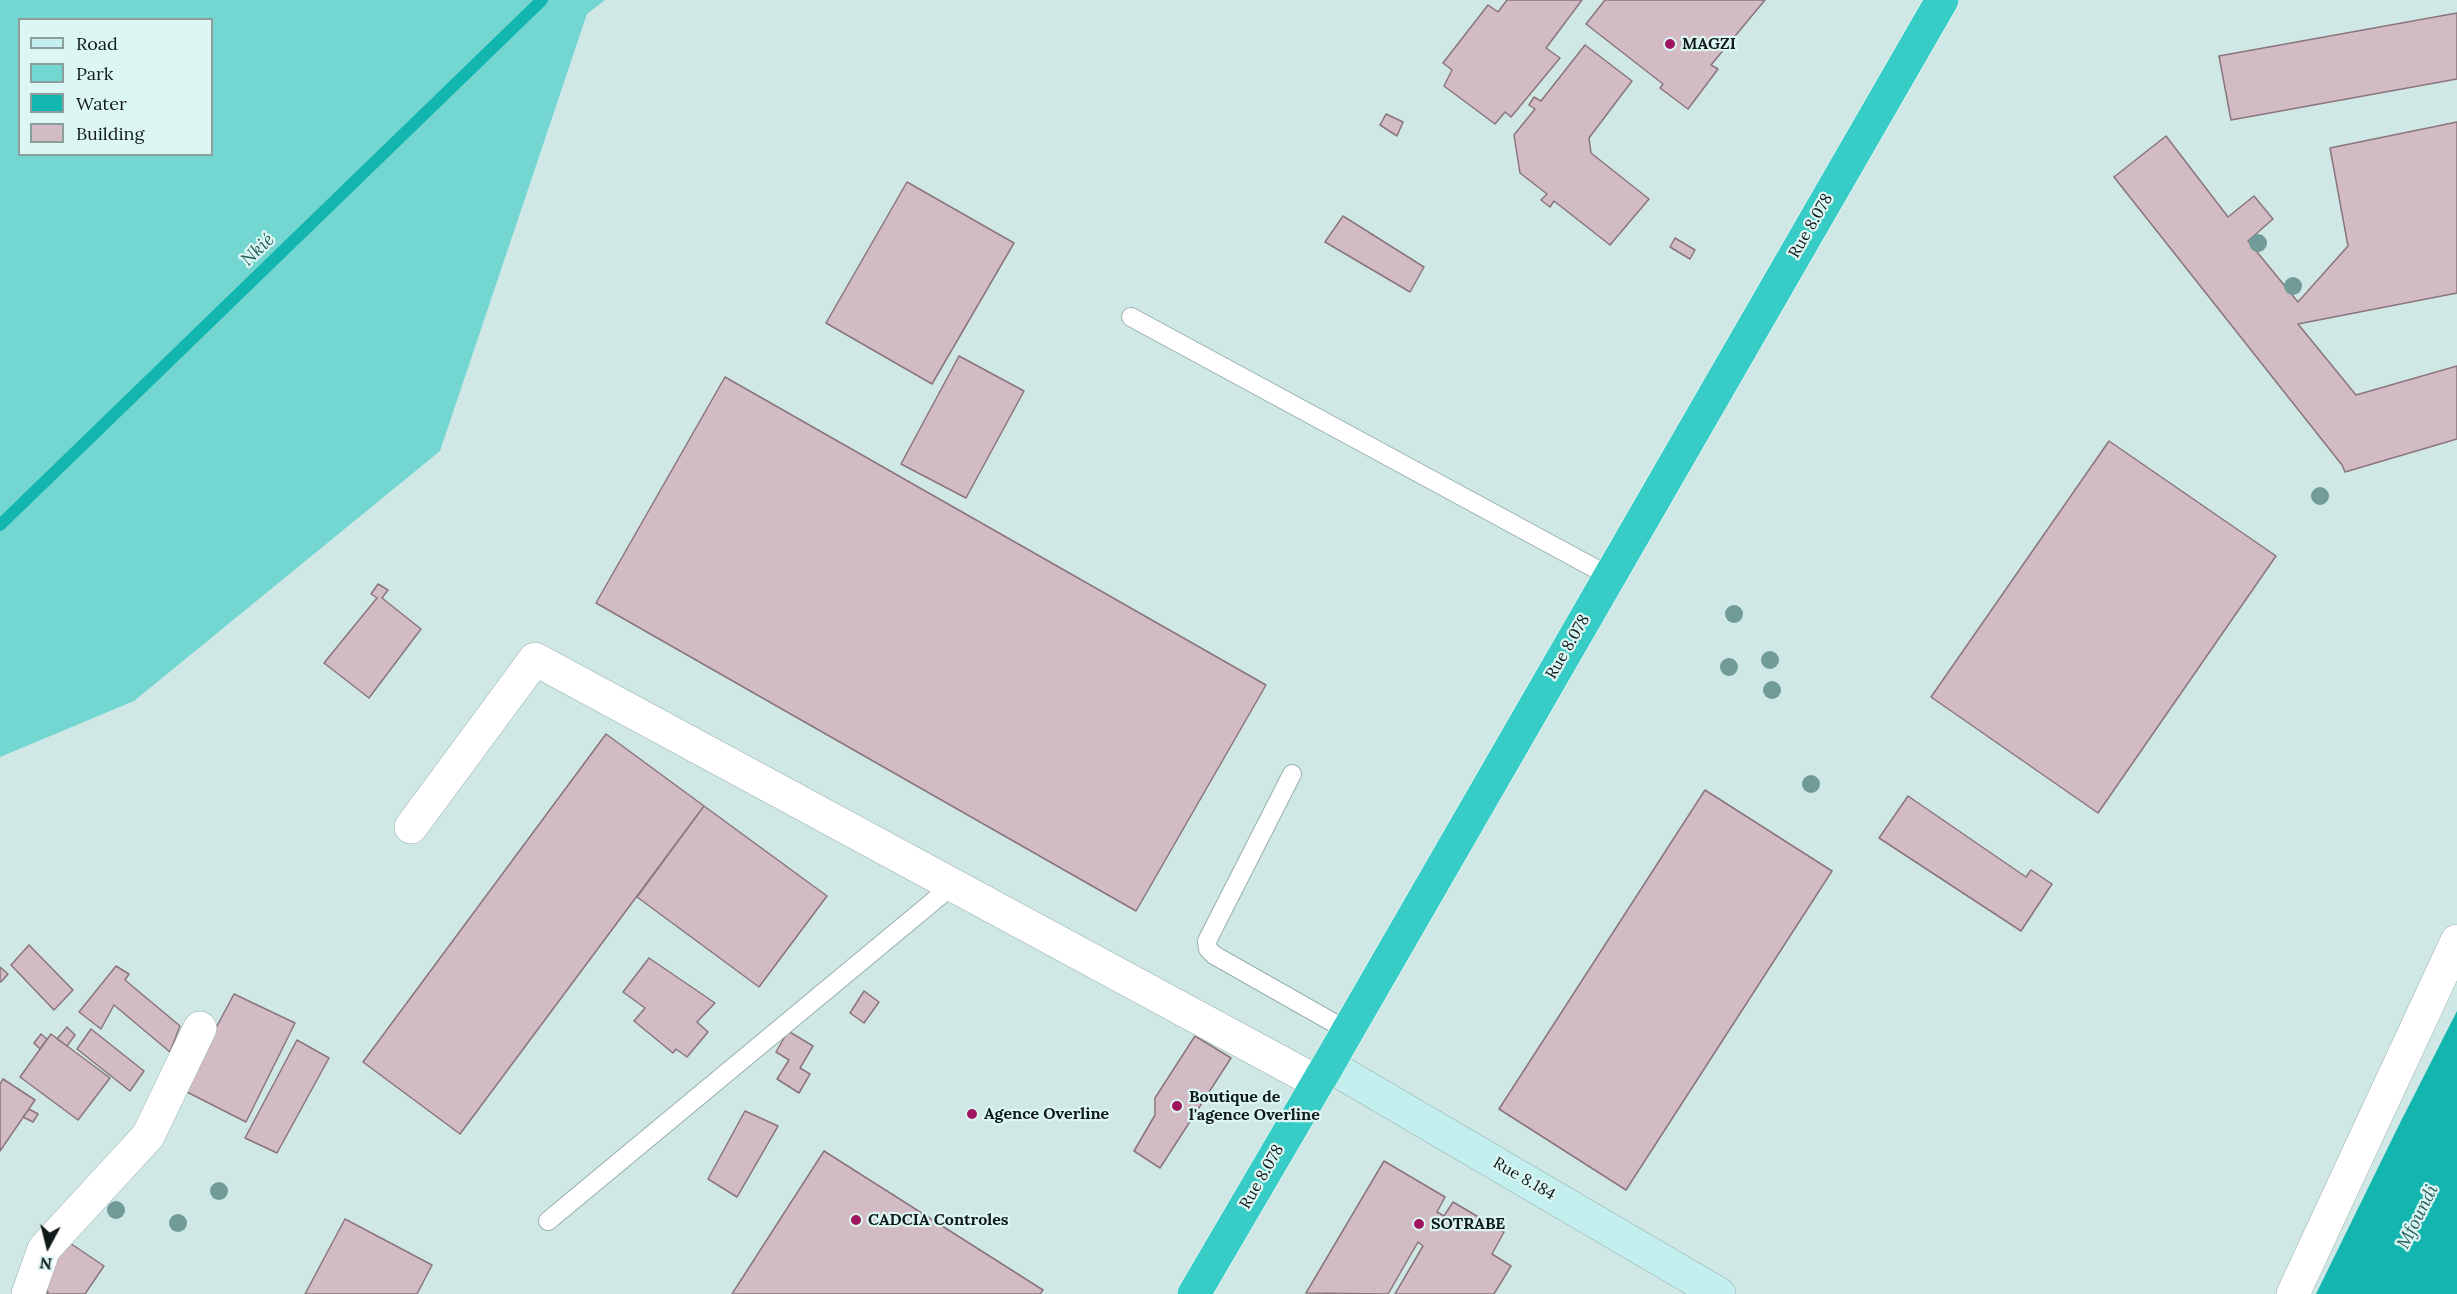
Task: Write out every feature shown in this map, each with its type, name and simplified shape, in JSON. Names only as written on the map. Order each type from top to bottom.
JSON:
[{"type":"highway","name":"Rue 8.078","points":[[1194,1294],[1942,0]]},
{"type":"street","points":[[411,827],[535,659],[953,885],[1323,1073]]},
{"type":"street","points":[[2293,1294],[2457,941]]},
{"type":"street","points":[[28,1294],[44,1249],[148,1136],[200,1028]]},
{"type":"street","name":"Rue 8.184","points":[[1323,1073],[1719,1294]]},
{"type":"lane","points":[[1131,317],[1609,576]]},
{"type":"lane","points":[[1292,774],[1207,941],[1214,955],[1348,1031]]},
{"type":"lane","points":[[548,1221],[953,885]]},
{"type":"green space","points":[[0,0],[605,0],[587,14],[440,451],[134,701],[0,757]]},
{"type":"water","name":"Mfoundi","points":[[2457,1011],[2457,1294],[2316,1294],[2399,1125]]},
{"type":"building","points":[[1507,0],[1582,0],[1546,48],[1560,58],[1511,117],[1505,112],[1495,124],[1444,86],[1452,70],[1443,63],[1488,5],[1498,12]]},
{"type":"building","name":"MAGZI","points":[[1605,0],[1765,0],[1711,65],[1718,69],[1688,109],[1660,88],[1663,84],[1586,24]]},
{"type":"building","points":[[2457,13],[2457,79],[2231,120],[2219,56]]},
{"type":"building","points":[[1585,45],[1632,81],[1589,138],[1591,153],[1649,199],[1610,245],[1554,201],[1550,207],[1541,200],[1547,194],[1520,173],[1514,135],[1535,109],[1529,105],[1534,97],[1541,101]]},
{"type":"building","points":[[1386,114],[1403,122],[1397,136],[1380,125]]},
{"type":"building","points":[[2457,122],[2457,293],[2298,324],[2356,395],[2457,366],[2457,439],[2345,472],[2342,465],[2114,177],[2166,136],[2228,217],[2254,196],[2273,219],[2248,241],[2298,302],[2348,246],[2330,148]]},
{"type":"building","points":[[907,182],[1014,243],[932,384],[826,323]]},
{"type":"building","points":[[1343,216],[1424,267],[1410,292],[1325,242]]},
{"type":"building","points":[[1675,238],[1695,250],[1690,259],[1670,247]]},
{"type":"building","points":[[959,356],[1024,391],[966,498],[901,464]]},
{"type":"building","points":[[725,377],[1266,685],[1136,911],[596,603]]},
{"type":"building","points":[[2109,441],[2276,556],[2098,813],[1931,697]]},
{"type":"building","points":[[378,584],[388,590],[382,598],[421,629],[369,698],[324,663],[377,598],[371,594]]},
{"type":"building","points":[[606,734],[704,806],[460,1134],[363,1062]]},
{"type":"building","points":[[1705,790],[1832,871],[1626,1190],[1499,1109]]},
{"type":"building","points":[[1908,796],[2026,877],[2031,870],[2052,884],[2021,931],[1879,838]]},
{"type":"building","points":[[704,806],[827,896],[759,987],[637,897]]},
{"type":"building","points":[[29,945],[73,990],[54,1010],[11,965]]},
{"type":"building","points":[[649,958],[715,1003],[697,1022],[708,1032],[687,1057],[676,1049],[673,1053],[634,1021],[645,1008],[623,992]]},
{"type":"building","points":[[116,966],[129,974],[125,980],[180,1026],[170,1052],[114,1005],[101,1029],[79,1012]]},
{"type":"building","points":[[0,967],[8,974],[1,982],[0,981]]},
{"type":"building","points":[[864,991],[879,1002],[864,1023],[850,1013]]},
{"type":"building","points":[[234,994],[295,1023],[246,1122],[183,1090]]},
{"type":"building","points":[[67,1027],[75,1035],[67,1046],[57,1039]]},
{"type":"building","points":[[91,1029],[144,1071],[130,1091],[77,1049]]},
{"type":"building","points":[[788,1031],[813,1046],[800,1068],[810,1074],[799,1093],[777,1079],[789,1060],[776,1052]]},
{"type":"building","points":[[41,1034],[47,1039],[40,1049],[34,1043]]},
{"type":"building","points":[[51,1034],[110,1078],[78,1120],[20,1077]]},
{"type":"building","name":"Boutique de l'agence Overline","points":[[1195,1036],[1231,1058],[1160,1168],[1134,1151],[1155,1115],[1155,1098]]},
{"type":"building","points":[[297,1040],[329,1058],[277,1153],[245,1138]]},
{"type":"building","points":[[3,1079],[35,1100],[0,1151],[0,1084]]},
{"type":"building","points":[[29,1109],[38,1114],[33,1122],[23,1117]]},
{"type":"building","points":[[745,1111],[778,1126],[737,1197],[708,1179]]},
{"type":"building","name":"CADCIA Controles","points":[[824,1151],[1043,1290],[1040,1294],[732,1294]]},
{"type":"building","name":"SOTRABE","points":[[1384,1161],[1445,1197],[1437,1212],[1444,1216],[1453,1202],[1504,1232],[1492,1254],[1511,1266],[1494,1294],[1395,1294],[1423,1246],[1418,1242],[1388,1294],[1306,1293]]},
{"type":"building","points":[[345,1219],[432,1265],[417,1294],[305,1294]]},
{"type":"building","points":[[67,1241],[104,1266],[85,1294],[47,1294],[48,1292],[37,1285]]},
{"type":"waterway","name":"Nkié","points":[[0,525],[542,0]]},
{"type":"place","name":"MAGZI","points":[[1670,44]]},
{"type":"place","name":"Boutique de l'agence Overline","points":[[1177,1106]]},
{"type":"place","name":"Agence Overline","points":[[972,1114]]},
{"type":"place","name":"CADCIA Controles","points":[[856,1220]]},
{"type":"place","name":"SOTRABE","points":[[1419,1224]]}]
